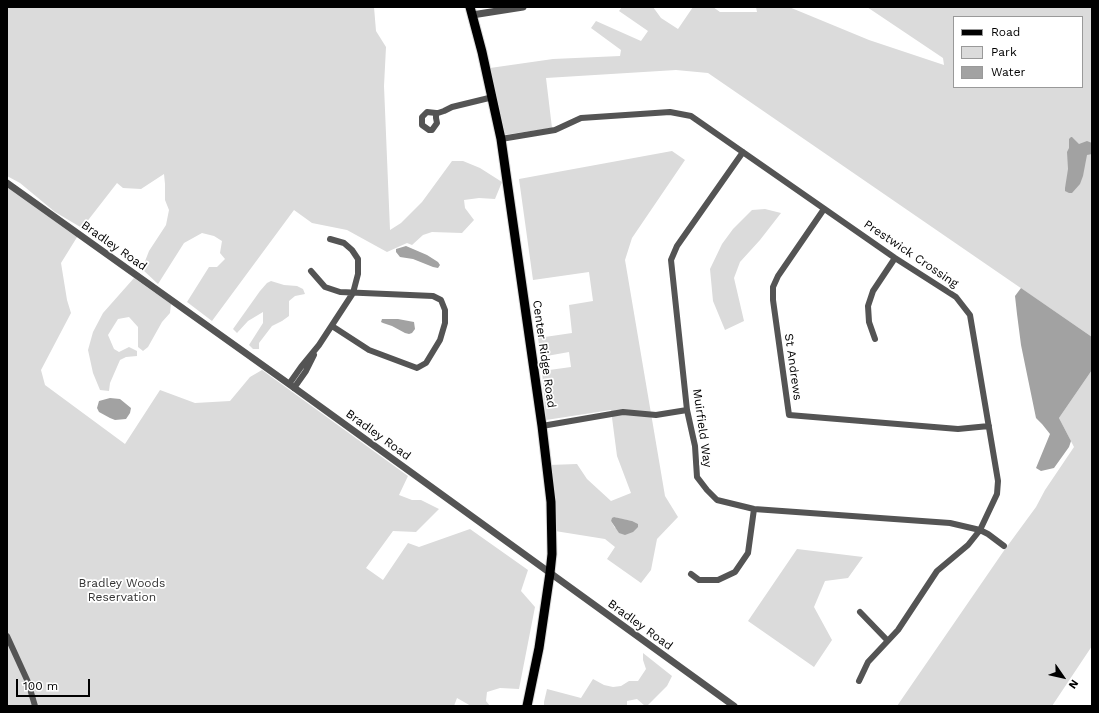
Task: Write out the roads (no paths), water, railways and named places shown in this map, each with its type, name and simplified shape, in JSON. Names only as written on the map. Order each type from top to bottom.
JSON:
[{"type":"main road","name":"Center Ridge Road","points":[[471,11],[493,97],[501,139],[542,426],[551,502],[552,554],[550,573],[539,648],[527,706]]},
{"type":"street","points":[[471,11],[523,7]]},
{"type":"street","points":[[436,113],[493,97]]},
{"type":"street","name":"Prestwick Crossing","points":[[501,139],[555,130],[581,118],[670,112],[691,116],[896,258],[956,297],[970,315],[998,481],[997,494],[980,530],[968,545],[937,571],[898,630],[868,662],[859,681]]},
{"type":"street","name":"Muirfield Way","points":[[743,152],[677,246],[671,260],[687,410],[695,446],[697,477],[707,490],[718,500],[754,509],[950,523],[980,530],[1004,546]]},
{"type":"street","name":"Bradley Road","points":[[7,183],[292,386],[734,706]]},
{"type":"street","name":"St Andrews","points":[[824,208],[778,276],[773,287],[773,300],[789,415],[958,429],[989,426]]},
{"type":"street","points":[[292,386],[306,370],[319,345],[353,293],[358,274],[358,259],[352,250],[344,243],[330,239]]},
{"type":"street","points":[[875,339],[869,322],[868,306],[872,291],[896,258]]},
{"type":"street","points":[[311,271],[325,287],[340,292],[438,297],[442,300],[444,310],[445,323],[440,340],[426,363],[417,368],[369,350],[332,326]]},
{"type":"street","points":[[542,426],[623,412],[656,415],[687,410]]},
{"type":"street","points":[[691,574],[699,580],[718,580],[735,572],[748,553],[754,509]]},
{"type":"street","points":[[860,612],[887,640]]},
{"type":"street","points":[[7,636],[28,682],[35,706]]},
{"type":"water","points":[[1071,137],[1079,144],[1087,141],[1092,143],[1092,154],[1087,155],[1080,184],[1072,193],[1069,193],[1065,191],[1065,188],[1068,169],[1067,152],[1069,148],[1069,139]]},
{"type":"water","points":[[406,246],[427,255],[440,265],[438,268],[433,267],[413,259],[400,257],[396,252],[396,249]]},
{"type":"water","points":[[1021,288],[1092,337],[1092,370],[1059,418],[1071,441],[1069,447],[1054,468],[1041,471],[1036,468],[1050,434],[1036,418],[1021,345],[1015,296]]},
{"type":"water","points":[[382,319],[398,319],[414,322],[415,329],[412,333],[405,333],[381,322]]},
{"type":"water","points":[[110,398],[120,399],[131,408],[126,419],[115,420],[99,412],[97,408],[99,401]]},
{"type":"water","points":[[614,517],[632,521],[638,524],[638,527],[633,532],[625,535],[619,533],[611,521]]},
{"type":"park label","name":"Bradley Woods Reservation","points":[[122,590]]}]
